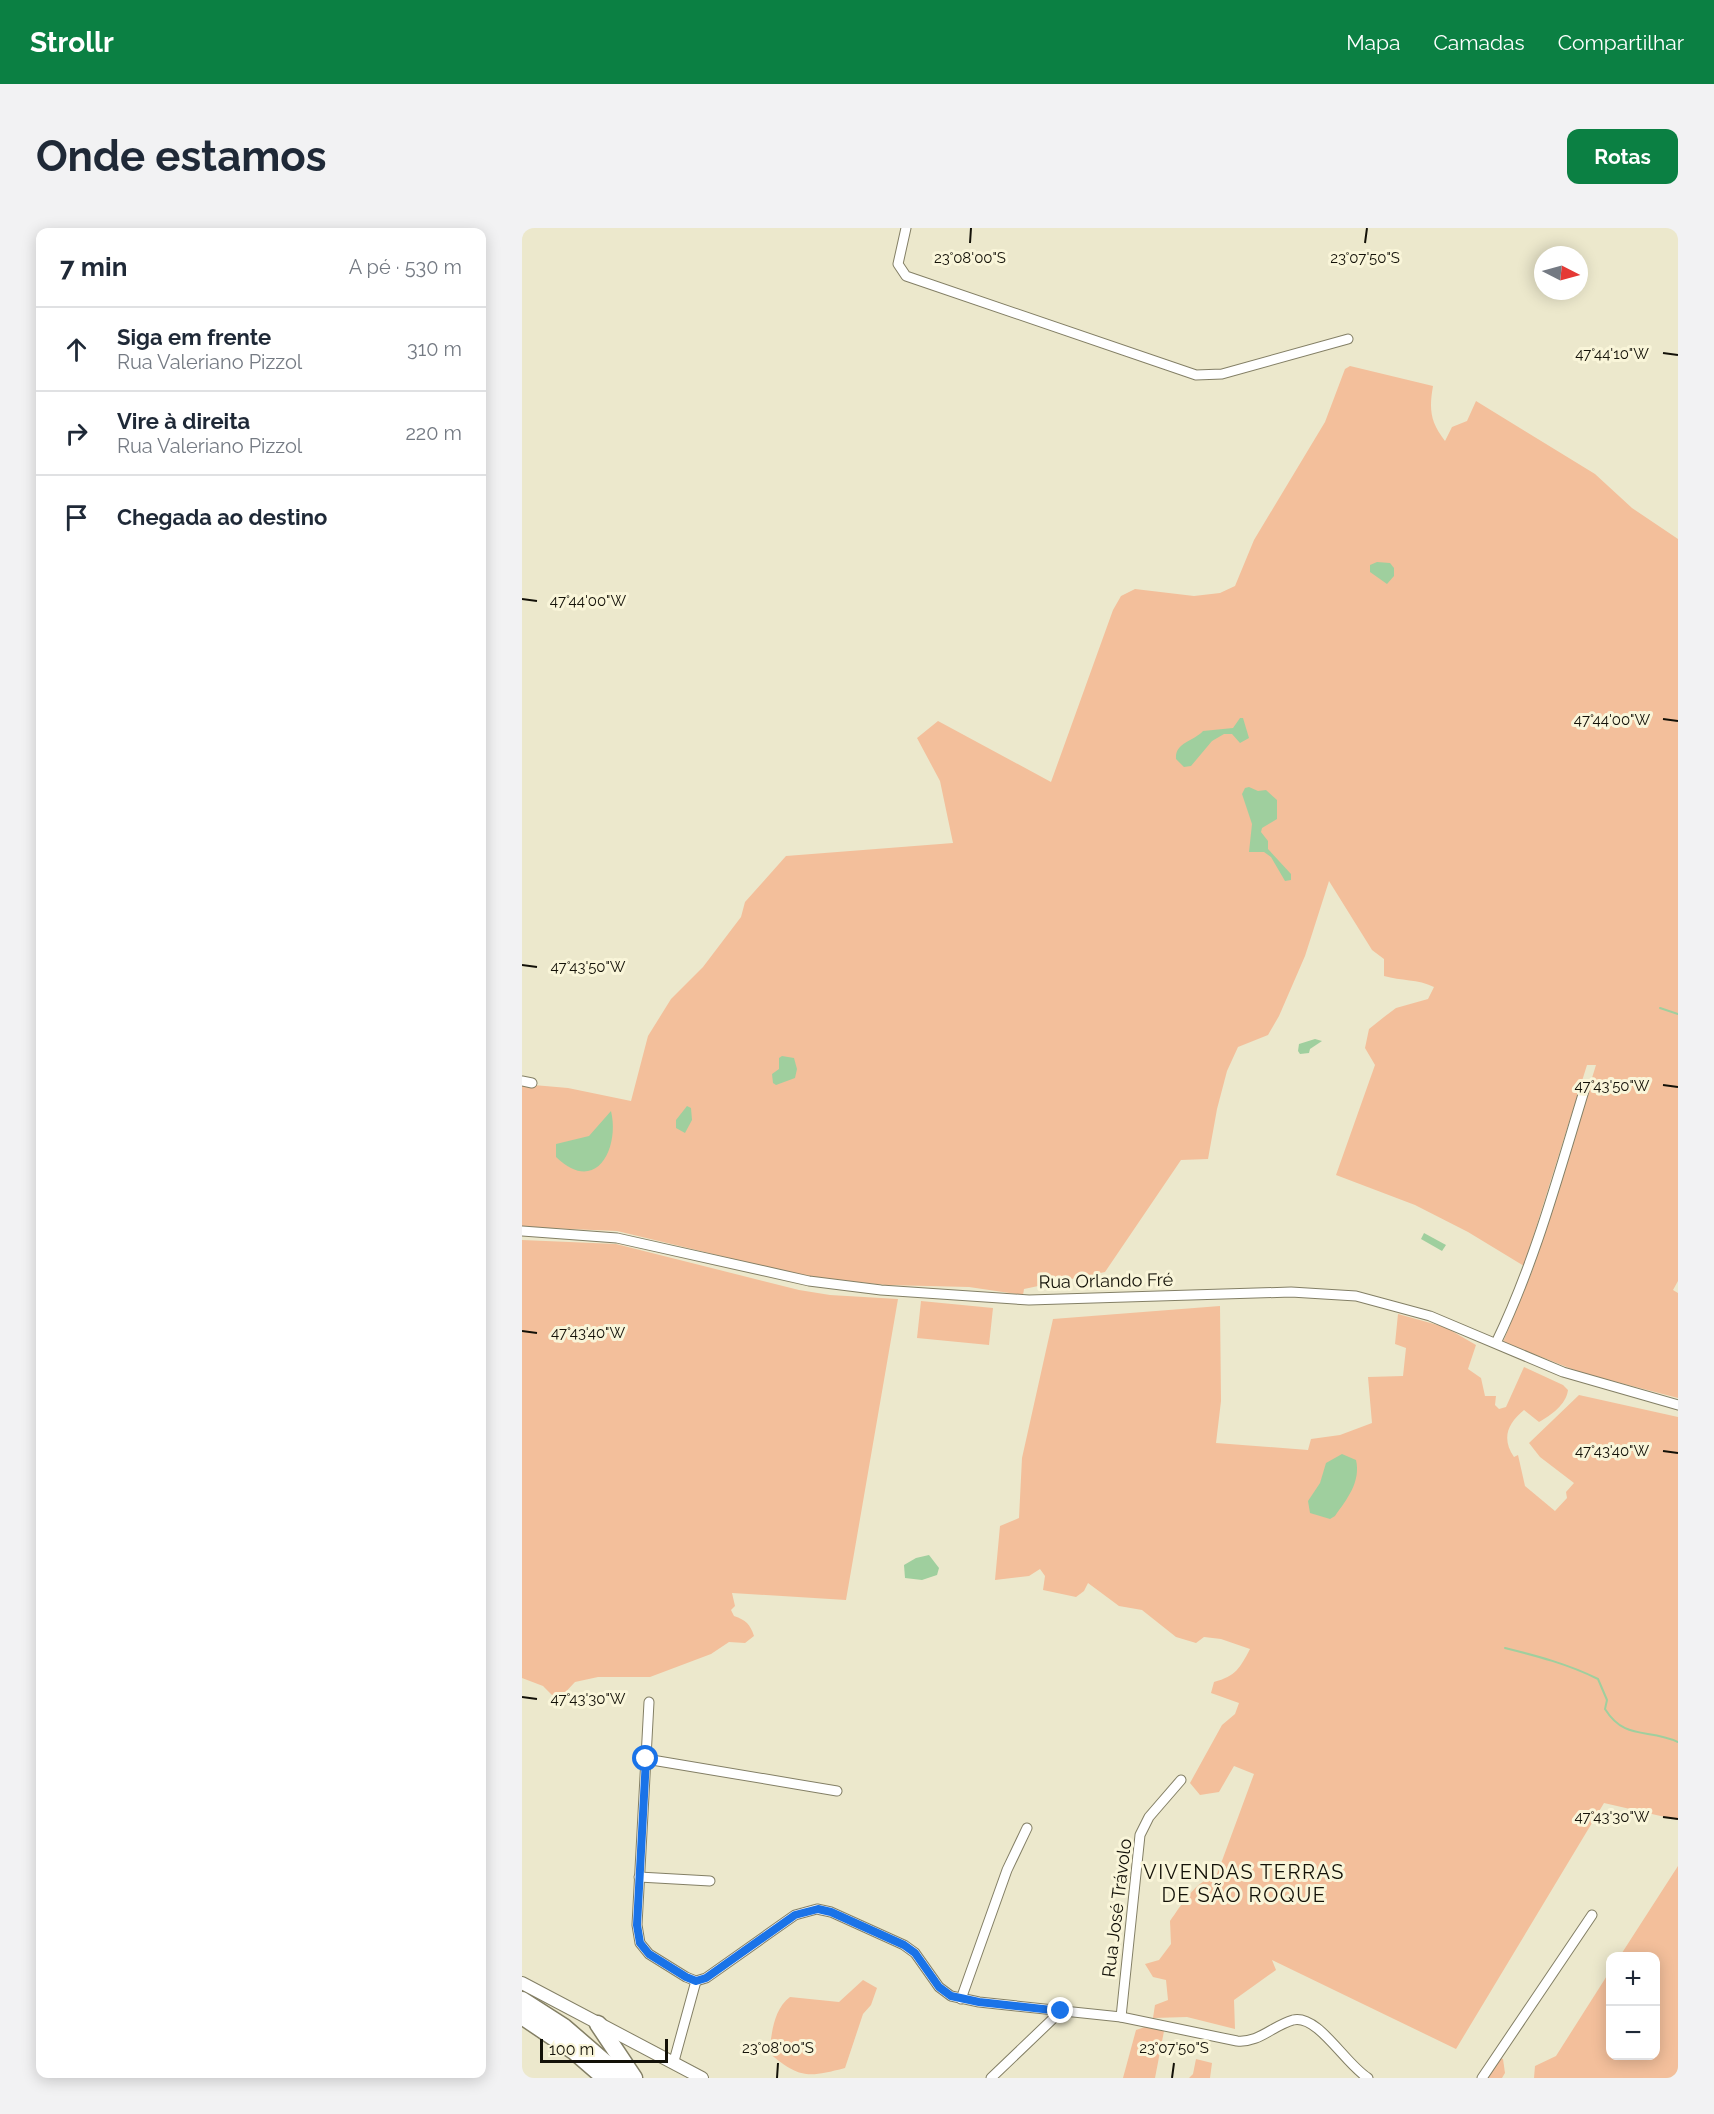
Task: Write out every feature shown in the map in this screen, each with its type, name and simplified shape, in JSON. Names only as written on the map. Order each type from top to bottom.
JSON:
[{"type":"highway","points":[[522,2000],[564,2027],[623,2078]]},
{"type":"highway","points":[[527,2020],[575,2052],[605,2078]]},
{"type":"highway","points":[[598,2024],[634,2078]]},
{"type":"street","points":[[906,228],[898,264],[906,276],[1196,375],[1222,374],[1348,339]]},
{"type":"street","points":[[1496,1343],[1515,1305],[1529,1265],[1584,1091]]},
{"type":"street","name":"Rua Orlando Fré","points":[[522,1231],[617,1239],[809,1281],[882,1290],[1029,1300],[1291,1292],[1356,1296],[1430,1316],[1563,1372],[1678,1405]]},
{"type":"street","points":[[649,1702],[637,1925],[640,1943],[649,1954],[676,1972],[696,1981],[706,1978],[795,1915],[818,1909],[831,1912],[904,1945],[915,1953],[939,1987],[951,1996],[1121,2017],[1248,2042],[1292,2020],[1303,2019],[1320,2029],[1342,2057],[1368,2078]]},
{"type":"street","points":[[646,1759],[837,1791]]},
{"type":"street","name":"Rua José Trávolo","points":[[1121,2017],[1140,1834],[1149,1817],[1181,1780]]},
{"type":"street","points":[[962,1999],[1007,1870],[1027,1827]]},
{"type":"street","points":[[639,1877],[710,1881]]},
{"type":"street","points":[[1482,2078],[1592,1915]]},
{"type":"street","points":[[674,2061],[696,1981]]},
{"type":"street","points":[[522,1983],[674,2061],[702,2078]]},
{"type":"street","points":[[991,2078],[1061,2011]]},
{"type":"shaded area","points":[[1350,366],[1433,386],[1432,415],[1436,428],[1445,441],[1452,427],[1467,421],[1476,401],[1595,474],[1632,508],[1678,539],[1678,1281],[1673,1290],[1678,1293],[1678,1398],[1582,1373],[1503,1342],[1533,1269],[1596,1065],[1587,1065],[1524,1266],[1468,1232],[1415,1205],[1336,1175],[1375,1065],[1365,1048],[1369,1029],[1396,1008],[1428,999],[1434,987],[1384,976],[1384,959],[1372,950],[1329,881],[1305,956],[1279,1016],[1268,1035],[1238,1047],[1227,1071],[1208,1159],[1181,1160],[1105,1272],[1024,1289],[1023,1295],[969,1287],[886,1285],[809,1277],[617,1231],[522,1227],[522,1084],[568,1088],[631,1101],[648,1036],[671,999],[703,967],[741,917],[745,902],[786,856],[953,843],[940,781],[917,738],[938,721],[1051,782],[1113,610],[1121,596],[1135,589],[1194,596],[1220,593],[1235,586],[1254,540],[1325,422],[1345,369]]},
{"type":"shaded area","points":[[1377,562],[1390,563],[1394,568],[1394,576],[1387,584],[1370,572],[1370,565]]},
{"type":"shaded area","points":[[1240,718],[1243,718],[1249,738],[1240,743],[1232,734],[1224,734],[1212,741],[1191,766],[1184,767],[1176,759],[1178,749],[1203,731],[1233,728]]},
{"type":"shaded area","points":[[1249,787],[1258,791],[1266,790],[1277,800],[1277,819],[1262,828],[1261,832],[1268,841],[1268,849],[1291,874],[1291,880],[1285,881],[1271,857],[1264,852],[1249,852],[1252,824],[1242,794],[1245,788]]},
{"type":"shaded area","points":[[1315,1039],[1322,1041],[1310,1049],[1309,1053],[1300,1054],[1299,1044]]},
{"type":"shaded area","points":[[782,1056],[794,1058],[797,1069],[795,1078],[776,1085],[773,1083],[772,1074],[779,1069],[779,1058]]},
{"type":"shaded area","points":[[687,1106],[691,1108],[692,1120],[685,1133],[676,1128],[676,1120]]},
{"type":"shaded area","points":[[611,1111],[612,1139],[602,1162],[593,1169],[583,1171],[570,1168],[556,1157],[556,1144],[589,1136]]},
{"type":"shaded area","points":[[1424,1233],[1446,1245],[1442,1251],[1421,1239]]},
{"type":"shaded area","points":[[522,1240],[616,1244],[799,1290],[830,1295],[898,1299],[846,1600],[732,1593],[735,1606],[731,1610],[734,1616],[747,1623],[754,1636],[745,1643],[729,1642],[711,1654],[650,1677],[598,1677],[575,1682],[560,1698],[555,1698],[543,1686],[522,1678]]},
{"type":"shaded area","points":[[921,1301],[993,1308],[989,1345],[917,1338]]},
{"type":"shaded area","points":[[1220,1306],[1221,1401],[1216,1443],[1308,1450],[1311,1439],[1340,1435],[1372,1423],[1368,1377],[1403,1376],[1406,1348],[1395,1344],[1398,1314],[1445,1327],[1476,1345],[1468,1369],[1481,1378],[1485,1396],[1496,1396],[1495,1405],[1499,1409],[1506,1407],[1524,1367],[1563,1385],[1568,1390],[1561,1405],[1539,1422],[1524,1410],[1510,1426],[1507,1437],[1514,1457],[1518,1455],[1525,1486],[1555,1511],[1567,1498],[1566,1492],[1574,1483],[1540,1457],[1529,1443],[1579,1395],[1678,1417],[1678,1820],[1604,1803],[1456,2049],[1272,1960],[1276,1970],[1234,2000],[1235,2029],[1187,2017],[1153,2018],[1155,2005],[1168,2000],[1166,1980],[1153,1977],[1145,1964],[1159,1960],[1171,1944],[1170,1921],[1190,1894],[1202,1883],[1216,1877],[1254,1774],[1234,1766],[1219,1792],[1200,1795],[1190,1783],[1222,1725],[1235,1714],[1239,1703],[1211,1693],[1214,1682],[1232,1674],[1250,1649],[1221,1639],[1204,1637],[1196,1643],[1176,1637],[1142,1610],[1119,1606],[1088,1583],[1084,1591],[1076,1597],[1043,1590],[1045,1576],[1040,1569],[1029,1576],[995,1580],[1000,1526],[1019,1518],[1022,1458],[1053,1319]]},
{"type":"shaded area","points":[[1342,1454],[1356,1460],[1357,1476],[1348,1497],[1335,1516],[1330,1519],[1310,1513],[1308,1501],[1320,1483],[1326,1463]]},
{"type":"shaded area","points":[[929,1555],[939,1568],[937,1575],[922,1580],[905,1578],[904,1565],[916,1558]]},
{"type":"shaded area","points":[[1678,1866],[1678,2078],[1534,2078],[1535,2066],[1556,2056],[1606,1977],[1606,2060],[1660,2060],[1660,1952],[1623,1952]]},
{"type":"shaded area","points":[[863,1980],[877,1988],[871,2005],[863,2014],[845,2068],[804,2074],[788,2067],[769,2053],[772,2030],[777,2015],[784,2002],[790,1997],[839,2002]]},
{"type":"shaded area","points":[[1145,2027],[1164,2031],[1155,2078],[1123,2078],[1136,2030]]},
{"type":"shaded area","points":[[1500,2058],[1503,2059],[1505,2073],[1502,2078],[1485,2078]]},
{"type":"shaded area","points":[[1196,2059],[1212,2063],[1210,2078],[1189,2078],[1193,2074]]},
{"type":"waterway","points":[[1660,1008],[1678,1014]]},
{"type":"waterway","points":[[1505,1648],[1541,1657],[1598,1679],[1607,1700],[1605,1709],[1621,1726],[1678,1742]]},
{"type":"district","name":"VIVENDAS TERRAS DE SÃO ROQUE","points":[[1244,1884]]},
{"type":"route","points":[[646,1759],[637,1925],[640,1943],[649,1954],[676,1972],[696,1981],[706,1978],[795,1915],[818,1909],[831,1912],[904,1945],[915,1953],[939,1987],[951,1996],[979,2002],[1061,2011]]}]
